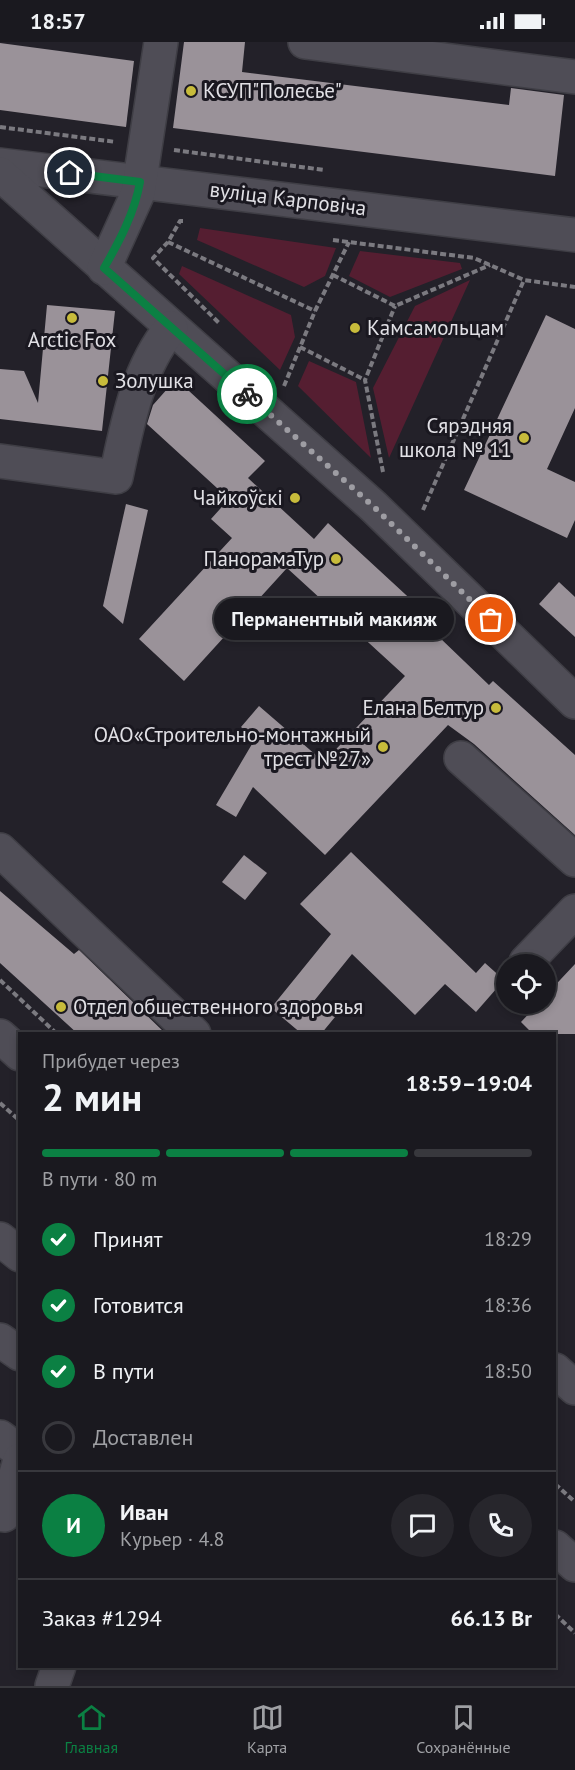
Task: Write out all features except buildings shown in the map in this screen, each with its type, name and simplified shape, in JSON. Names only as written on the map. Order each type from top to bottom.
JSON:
[{"type":"street","points":[[104,268],[116,247],[138,193],[147,146],[161,42]]},
{"type":"street","points":[[305,42],[575,77]]},
{"type":"street","name":"вуліца Карповіча","points":[[0,165],[575,235]]},
{"type":"street","points":[[0,174],[373,506],[575,702]]},
{"type":"street","points":[[0,461],[116,477],[129,415],[155,347],[171,328]]},
{"type":"street","points":[[461,758],[575,860]]},
{"type":"street","points":[[0,849],[192,1032]]},
{"type":"street","points":[[534,954],[575,911]]},
{"type":"street","points":[[0,1036],[18,1052]]},
{"type":"street","points":[[0,1239],[18,1253]]},
{"type":"street","points":[[0,1340],[18,1353]]},
{"type":"street","points":[[556,1371],[575,1388]]},
{"type":"street","points":[[0,1437],[18,1450]]},
{"type":"street","points":[[4,1515],[18,1467]]},
{"type":"street","points":[[556,1548],[575,1566]]},
{"type":"street","points":[[52,1686],[58,1668]]},
{"type":"path","points":[[0,127],[327,170]]},
{"type":"path","points":[[191,222],[180,221],[168,242],[153,258],[226,331]]},
{"type":"path","points":[[327,239],[474,258],[524,280],[575,287]]},
{"type":"path","points":[[168,242],[315,311]]},
{"type":"path","points":[[284,387],[315,311],[349,242]]},
{"type":"path","points":[[383,474],[365,380],[396,306],[490,265]]},
{"type":"path","points":[[333,275],[396,306]]},
{"type":"path","points":[[419,518],[524,280]]},
{"type":"path","points":[[300,347],[365,380]]},
{"type":"path","points":[[276,379],[292,395]]},
{"type":"path","points":[[0,981],[55,1032]]},
{"type":"path","points":[[0,1103],[18,1119]]},
{"type":"path","points":[[556,1485],[575,1502]]},
{"type":"path","points":[[556,1615],[575,1633]]},
{"type":"shaded area","points":[[200,228],[336,248],[325,276],[304,287],[197,240]]},
{"type":"shaded area","points":[[360,251],[460,263],[462,269],[390,297],[349,276]]},
{"type":"shaded area","points":[[182,266],[291,315],[295,337],[280,370],[179,274]]},
{"type":"shaded area","points":[[470,280],[389,458],[373,388],[415,306]]},
{"type":"shaded area","points":[[309,361],[356,382],[371,458],[298,386]]},
{"type":"way so far","points":[[247,394],[373,506],[491,620]]},
{"type":"place","name":"КСУП\"Полесье\"","points":[[191,91]]},
{"type":"place","name":"Arctic Fox","points":[[72,318]]},
{"type":"place","name":"Камсамольцам","points":[[355,328]]},
{"type":"place","name":"Золушка","points":[[103,381]]},
{"type":"place","name":"Сярэдняя школа № 11","points":[[524,438]]},
{"type":"place","name":"Чайкоўскі","points":[[295,498]]},
{"type":"place","name":"ПанорамаТур","points":[[336,559]]},
{"type":"place","name":"Перманентный макияж","points":[[491,620]]},
{"type":"place","name":"Елана Белтур","points":[[496,708]]},
{"type":"place","name":"ОАО«Строительно-монтажный трест №27»","points":[[383,747]]},
{"type":"place","name":"Отдел общественного здоровья","points":[[61,1007]]},
{"type":"route","points":[[70,173],[140,182],[138,193],[116,247],[104,268],[247,394]]}]
